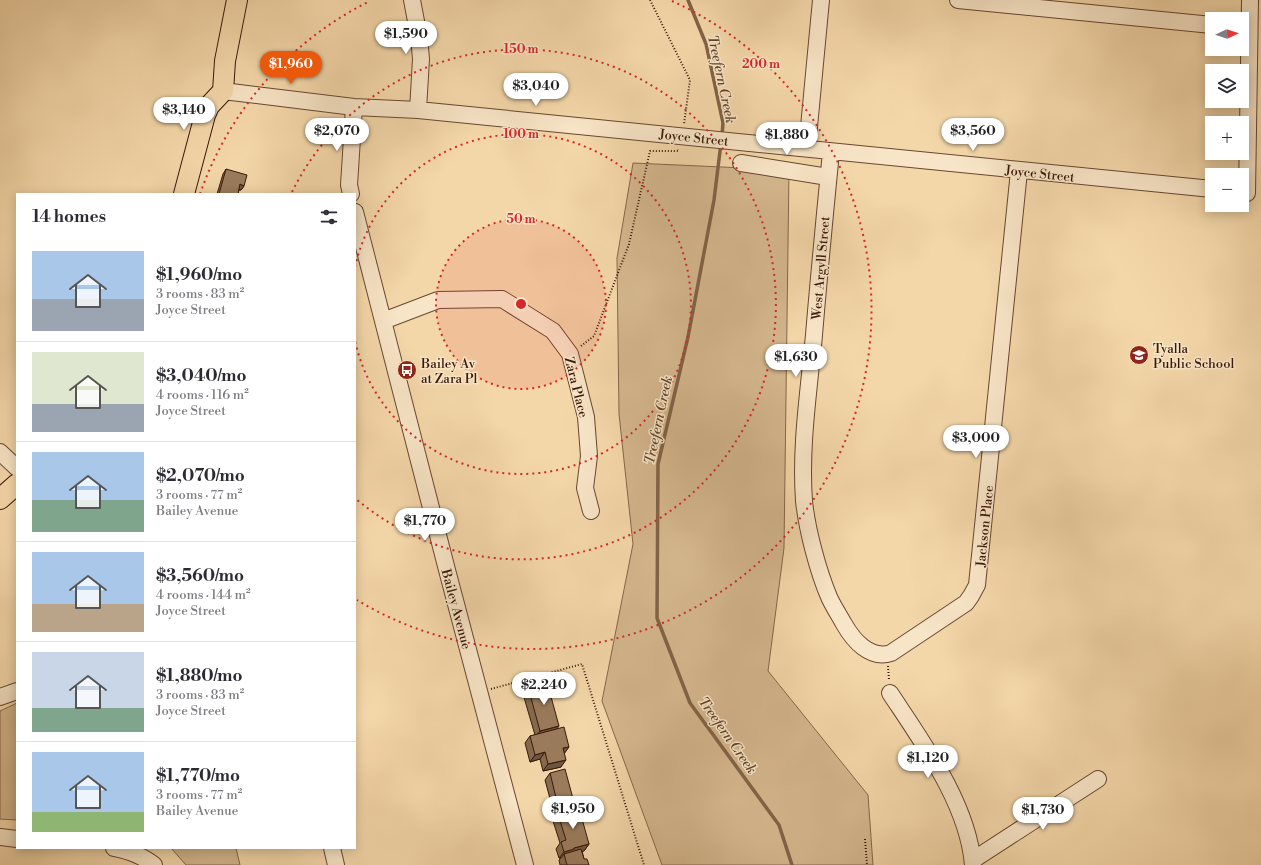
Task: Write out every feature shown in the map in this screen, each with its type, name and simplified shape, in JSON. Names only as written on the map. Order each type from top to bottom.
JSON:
[{"type":"main road","points":[[184,193],[205,115],[209,106],[224,90],[225,61],[238,0]]},
{"type":"main road","points":[[0,499],[16,485]]},
{"type":"street","points":[[412,0],[419,37],[421,59],[418,110]]},
{"type":"street","points":[[807,148],[821,0]]},
{"type":"street","points":[[958,0],[1205,24]]},
{"type":"street","points":[[1248,12],[1250,0]]},
{"type":"street","points":[[1247,56],[1250,193]]},
{"type":"street","name":"Joyce Street","points":[[224,90],[354,107],[418,110],[1205,189]]},
{"type":"street","points":[[351,193],[348,185],[354,107]]},
{"type":"street","name":"West Argyll Street","points":[[830,152],[804,450],[806,509],[813,551],[829,598],[855,639],[871,652],[887,654]]},
{"type":"street","points":[[741,163],[828,177]]},
{"type":"street","name":"Jackson Place","points":[[887,654],[891,653],[966,603],[977,584],[1019,171]]},
{"type":"street","name":"Bailey Avenue","points":[[356,216],[382,321],[525,865]]},
{"type":"street","name":"Zara Place","points":[[382,321],[438,300],[502,299],[553,331],[570,354],[586,417],[589,456],[585,488],[591,511]]},
{"type":"street","points":[[0,452],[16,467]]},
{"type":"street","points":[[0,697],[16,691]]},
{"type":"street","points":[[890,693],[926,747],[942,775],[963,820],[973,863],[1098,779]]},
{"type":"street","points":[[0,837],[16,839]]},
{"type":"street","points":[[119,849],[145,857],[154,865]]},
{"type":"street","points":[[332,849],[336,865]]},
{"type":"path","points":[[570,354],[594,336],[629,244],[650,151],[678,151],[682,136],[690,80],[650,0]]},
{"type":"path","points":[[887,654],[890,693]]},
{"type":"path","points":[[479,692],[582,664],[644,865]]},
{"type":"path","points":[[865,839],[867,865]]},
{"type":"shaded area","points":[[633,163],[789,170],[784,548],[768,671],[868,795],[873,865],[662,865],[602,701],[633,544],[619,414],[617,258]]},
{"type":"shaded area","points":[[16,703],[16,820],[0,819],[0,711]]},
{"type":"shaded area","points":[[172,849],[236,849],[240,865],[186,865]]},
{"type":"building","points":[[226,169],[247,175],[244,186],[240,184],[238,193],[219,193]]},
{"type":"building","points":[[547,682],[559,726],[540,731],[528,687]]},
{"type":"building","points":[[564,727],[569,747],[563,748],[566,760],[548,764],[545,752],[535,755],[530,736]]},
{"type":"building","points":[[565,769],[575,806],[559,810],[550,773]]},
{"type":"building","points":[[579,808],[589,844],[564,852],[561,842],[566,840],[558,814]]},
{"type":"building","points":[[581,849],[584,859],[587,859],[589,865],[567,865],[564,854]]},
{"type":"waterway","name":"Treefern Creek","points":[[688,0],[706,44],[723,123],[722,135]]},
{"type":"waterway","name":"Treefern Creek","points":[[721,143],[714,200],[688,337],[658,464],[657,618],[690,703],[779,825],[792,865]]},
{"type":"place","name":"Tyalla Public School","points":[[1139,355]]},
{"type":"place","name":"Bailey Av at Zara Pl","points":[[407,370]]}]
